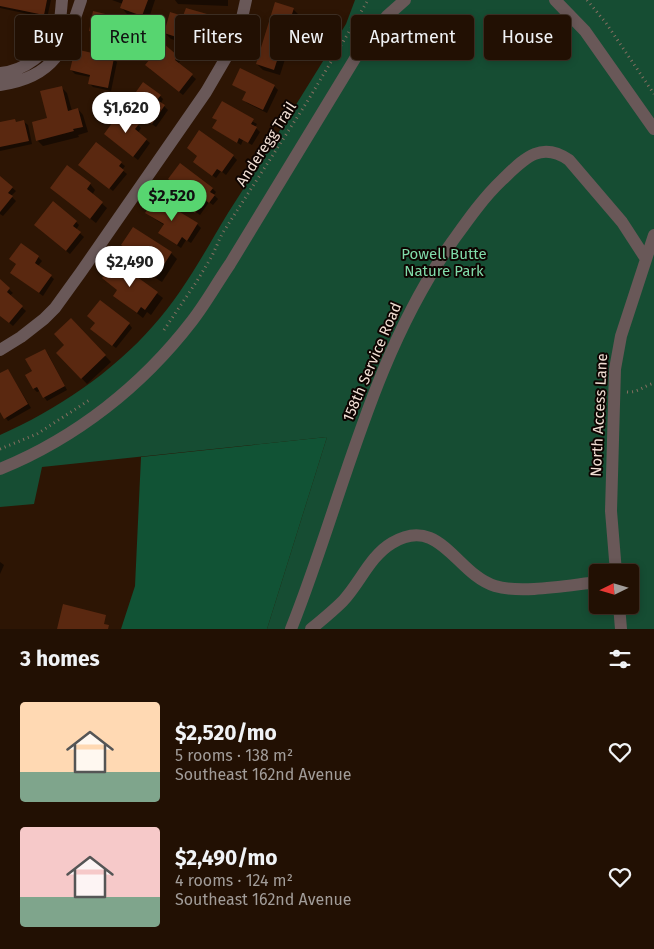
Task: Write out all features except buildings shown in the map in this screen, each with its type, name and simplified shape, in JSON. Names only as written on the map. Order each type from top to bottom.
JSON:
[{"type":"street","points":[[0,73],[10,72],[38,58],[58,30],[62,0]]},
{"type":"street","points":[[0,85],[38,74],[53,60],[69,36],[81,0]]},
{"type":"street","points":[[0,350],[34,328],[56,308],[206,92],[227,56],[242,18],[246,0]]},
{"type":"street","points":[[0,469],[44,448],[99,413],[147,372],[172,345],[209,297],[362,47],[387,16],[406,0]]},
{"type":"street","points":[[555,0],[585,31],[654,129]]},
{"type":"street","name":"158th Service Road","points":[[291,629],[366,413],[393,346],[432,271],[462,228],[496,187],[529,157],[545,151],[562,154],[570,160],[622,222],[646,258]]},
{"type":"street","name":"North Access Lane","points":[[615,564],[611,511],[615,369],[621,336],[654,236]]},
{"type":"street","points":[[311,629],[343,601],[383,549],[400,539],[412,535],[432,538],[444,546],[474,575],[495,586],[517,589],[589,583]]},
{"type":"street","points":[[619,614],[620,629]]},
{"type":"path","name":"Anderegg Trail","points":[[161,334],[197,281],[212,256],[222,234],[307,102],[368,0]]},
{"type":"path","points":[[587,0],[606,23],[654,94]]},
{"type":"path","points":[[615,392],[634,392],[654,383]]},
{"type":"path","points":[[0,449],[37,434],[96,395]]},
{"type":"green space","name":"Powell Butte Nature Park","points":[[355,0],[654,0],[654,629],[267,629],[327,437],[42,467],[34,504],[0,507],[0,435],[41,414],[82,389],[120,359],[153,326],[174,300],[193,271],[324,60],[341,60],[341,32]]},
{"type":"green space","points":[[327,437],[267,629],[121,629],[135,586],[141,457]]}]
